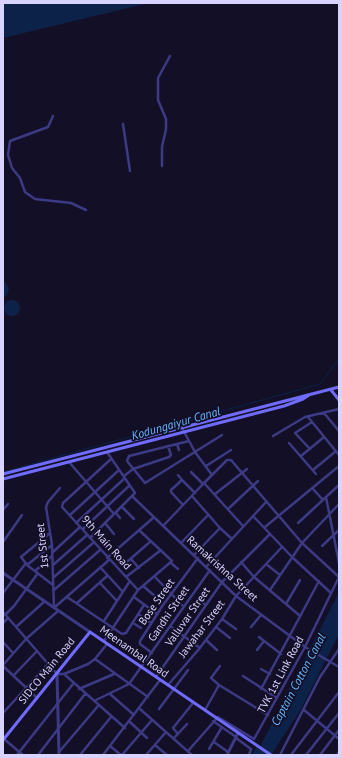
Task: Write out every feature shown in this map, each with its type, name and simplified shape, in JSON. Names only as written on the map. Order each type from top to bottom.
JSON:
[{"type":"main road","points":[[3,479],[339,388]]},
{"type":"main road","points":[[331,390],[338,398]]},
{"type":"main road","points":[[3,474],[183,430]]},
{"type":"main road","name":"Meenambal Road","points":[[90,632],[215,719],[271,755]]},
{"type":"main road","name":"SIDCO Main Road","points":[[4,740],[90,632]]},
{"type":"street","points":[[162,166],[162,147],[166,129],[166,119],[158,100],[158,78],[170,56]]},
{"type":"street","points":[[53,116],[48,127],[10,141],[8,155],[12,168],[20,178],[25,192],[35,199],[71,203],[86,210]]},
{"type":"street","points":[[123,124],[130,171]]},
{"type":"street","points":[[273,436],[308,416],[339,409]]},
{"type":"street","points":[[324,413],[339,431]]},
{"type":"street","points":[[308,416],[339,455]]},
{"type":"street","points":[[310,449],[295,433],[312,422]]},
{"type":"street","points":[[183,430],[195,452],[212,475]]},
{"type":"street","points":[[189,440],[129,456],[127,461],[145,483],[222,435]]},
{"type":"street","points":[[301,456],[324,437]]},
{"type":"street","points":[[289,443],[316,474]]},
{"type":"street","points":[[177,444],[179,450]]},
{"type":"street","points":[[76,523],[133,470],[170,457],[171,455],[168,446]]},
{"type":"street","points":[[206,466],[231,450]]},
{"type":"street","points":[[90,538],[136,493],[111,459],[107,451]]},
{"type":"street","points":[[312,470],[336,451]]},
{"type":"street","points":[[87,483],[111,459]]},
{"type":"street","points":[[163,526],[229,459],[302,543],[339,577]]},
{"type":"street","points":[[69,462],[101,500],[120,518]]},
{"type":"street","points":[[265,527],[313,489],[339,466]]},
{"type":"street","points":[[215,494],[247,469]]},
{"type":"street","points":[[70,515],[119,470]]},
{"type":"street","points":[[191,472],[215,494],[243,526]]},
{"type":"street","points":[[178,475],[195,493]]},
{"type":"street","points":[[182,480],[171,491],[184,505]]},
{"type":"street","points":[[228,509],[258,481]]},
{"type":"street","name":"9th Main Road","points":[[87,483],[62,506],[82,528],[93,543],[138,590]]},
{"type":"street","points":[[35,571],[130,485]]},
{"type":"street","points":[[298,523],[339,485]]},
{"type":"street","name":"1st Street","points":[[54,608],[52,544],[46,504],[60,488]]},
{"type":"street","points":[[313,489],[323,500]]},
{"type":"street","points":[[192,496],[220,528],[232,538]]},
{"type":"street","name":"Ramakrishna Street","points":[[133,497],[153,518],[207,566],[236,596],[305,647],[339,667]]},
{"type":"street","points":[[326,497],[339,563]]},
{"type":"street","points":[[207,566],[266,502]]},
{"type":"street","points":[[3,510],[8,504]]},
{"type":"street","points":[[270,590],[302,543],[339,504]]},
{"type":"street","points":[[122,507],[134,519]]},
{"type":"street","points":[[3,542],[22,515]]},
{"type":"street","points":[[181,543],[208,515]]},
{"type":"street","points":[[254,516],[282,547],[331,593]]},
{"type":"street","points":[[54,608],[153,518]]},
{"type":"street","points":[[105,523],[114,534]]},
{"type":"street","points":[[194,555],[220,528]]},
{"type":"street","points":[[98,530],[103,536]]},
{"type":"street","points":[[139,530],[172,559],[171,563],[178,569]]},
{"type":"street","points":[[322,546],[339,530]]},
{"type":"street","points":[[51,533],[22,554],[22,560],[53,585]]},
{"type":"street","name":"Valluvar Street","points":[[156,677],[183,636],[222,582],[270,534]]},
{"type":"street","points":[[53,565],[87,535]]},
{"type":"street","points":[[138,568],[130,560],[151,541]]},
{"type":"street","points":[[54,578],[93,543]]},
{"type":"street","points":[[3,593],[26,564],[52,544]]},
{"type":"street","name":"Jawahar Street","points":[[167,686],[200,648],[222,619],[236,596],[282,547]]},
{"type":"street","points":[[54,590],[100,550]]},
{"type":"street","points":[[126,577],[161,550]]},
{"type":"street","name":"Bose Street","points":[[152,653],[139,642],[157,614],[198,558]]},
{"type":"street","points":[[241,562],[254,576],[299,615]]},
{"type":"street","points":[[57,674],[64,674],[95,660],[106,643],[113,628],[138,590],[171,563]]},
{"type":"street","points":[[266,564],[280,575]]},
{"type":"street","points":[[100,567],[122,592]]},
{"type":"street","name":"Gandhi Street","points":[[129,684],[210,570]]},
{"type":"street","name":"Meenambal Road","points":[[3,573],[90,632]]},
{"type":"street","points":[[38,573],[14,606],[4,614],[57,674],[59,754]]},
{"type":"street","points":[[77,603],[107,576]]},
{"type":"street","points":[[155,577],[183,606]]},
{"type":"street","name":"TVK 1st Link Road","points":[[215,719],[220,716],[254,739],[305,647],[339,577]]},
{"type":"street","points":[[286,604],[300,580]]},
{"type":"street","points":[[104,621],[116,600],[130,581]]},
{"type":"street","points":[[261,689],[281,654],[299,615],[319,581]]},
{"type":"street","points":[[100,583],[116,600]]},
{"type":"street","points":[[143,586],[156,597]]},
{"type":"street","points":[[66,597],[124,634],[144,605]]},
{"type":"street","points":[[134,597],[157,614]]},
{"type":"street","points":[[200,600],[206,605]]},
{"type":"street","points":[[16,627],[45,602]]},
{"type":"street","points":[[37,698],[3,665],[26,639],[58,611]]},
{"type":"street","points":[[138,614],[151,623]]},
{"type":"street","points":[[251,627],[261,615]]},
{"type":"street","points":[[3,623],[8,618]]},
{"type":"street","points":[[222,619],[236,629]]},
{"type":"street","points":[[133,623],[141,628]]},
{"type":"street","points":[[170,626],[200,648]]},
{"type":"street","points":[[216,627],[230,638]]},
{"type":"street","points":[[259,637],[281,654]]},
{"type":"street","points":[[206,640],[217,650]]},
{"type":"street","points":[[257,650],[264,641]]},
{"type":"street","points":[[3,642],[13,653]]},
{"type":"street","points":[[280,755],[329,662],[339,649]]},
{"type":"street","points":[[14,675],[37,651]]},
{"type":"street","points":[[95,660],[148,697]]},
{"type":"street","points":[[3,713],[48,664]]},
{"type":"street","points":[[220,666],[211,678],[219,685],[268,716]]},
{"type":"street","points":[[261,669],[270,674]]},
{"type":"street","points":[[159,709],[188,670]]},
{"type":"street","points":[[64,674],[73,684],[125,728]]},
{"type":"street","points":[[79,689],[115,674]]},
{"type":"street","points":[[243,676],[277,698]]},
{"type":"street","points":[[103,755],[140,709],[160,680]]},
{"type":"street","points":[[18,754],[73,684]]},
{"type":"street","points":[[94,701],[129,684]]},
{"type":"street","points":[[205,711],[219,685]]},
{"type":"street","points":[[291,755],[339,692]]},
{"type":"street","points":[[38,755],[85,694]]},
{"type":"street","points":[[110,694],[134,715]]},
{"type":"street","points":[[178,734],[173,728],[193,703]]},
{"type":"street","points":[[59,754],[98,706]]},
{"type":"street","points":[[140,709],[192,755]]},
{"type":"street","points":[[304,710],[339,739]]},
{"type":"street","points":[[306,755],[339,713]]},
{"type":"street","points":[[80,755],[111,717]]},
{"type":"street","points":[[188,751],[215,719],[222,727],[251,748],[249,755]]},
{"type":"street","points":[[110,746],[121,755],[152,720]]},
{"type":"street","points":[[130,722],[147,738]]},
{"type":"street","points":[[174,738],[187,724]]},
{"type":"street","points":[[209,748],[222,727]]},
{"type":"street","points":[[320,755],[339,730]]},
{"type":"street","points":[[146,755],[166,732]]},
{"type":"street","points":[[214,742],[228,754],[238,733]]},
{"type":"street","points":[[4,740],[18,754],[23,755]]},
{"type":"street","points":[[155,745],[167,755]]},
{"type":"water","points":[[3,3],[149,3],[3,38]]},
{"type":"water","points":[[3,279],[9,288],[7,295],[3,298]]},
{"type":"water","points":[[9,300],[15,300],[20,305],[18,314],[15,316],[9,316],[4,311],[4,305]]},
{"type":"water","name":"Captain Cotton Canal","points":[[339,592],[339,634],[300,711],[271,755],[252,755],[257,746],[260,747]]},
{"type":"waterway","name":"Kodungaiyur Canal","points":[[3,472],[320,384],[339,359]]}]
